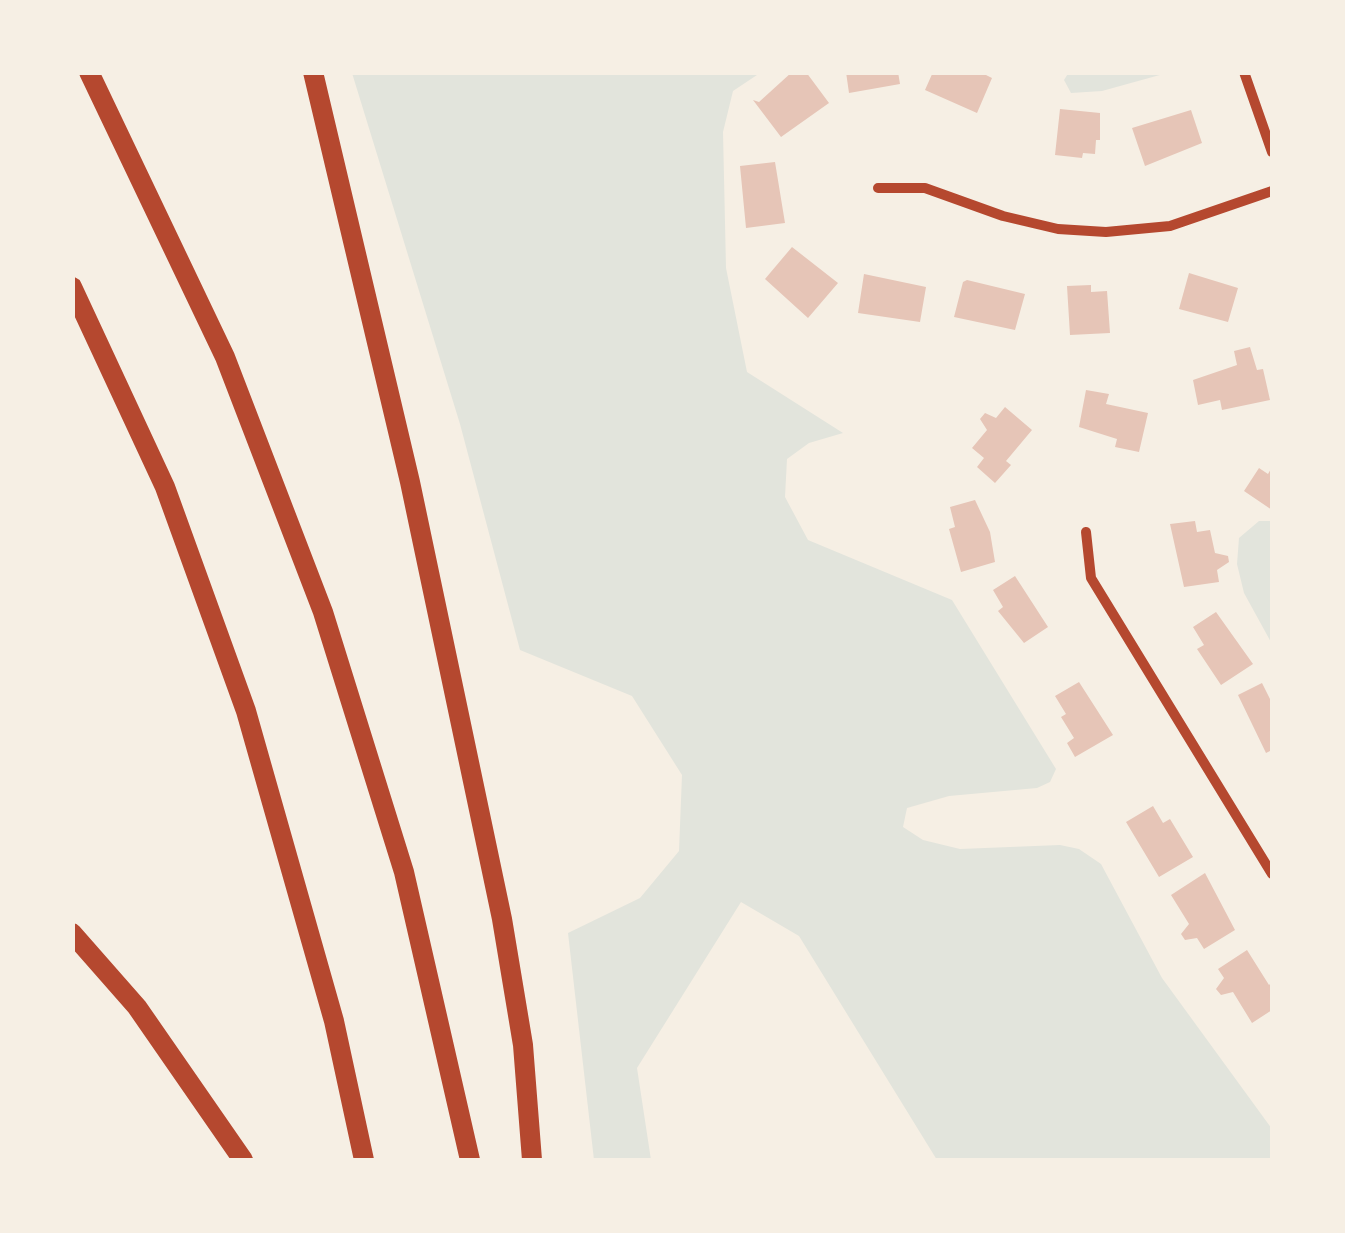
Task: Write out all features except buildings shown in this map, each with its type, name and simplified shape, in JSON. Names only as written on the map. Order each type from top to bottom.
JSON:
[{"type":"highway","points":[[89,72],[225,357],[323,612],[404,872],[470,1160]]},
{"type":"highway","points":[[313,72],[410,482],[502,919],[523,1046],[532,1160]]},
{"type":"highway","points":[[72,287],[165,487],[246,711],[334,1021],[364,1160]]},
{"type":"highway","points":[[72,933],[137,1007],[243,1160]]},
{"type":"street","points":[[1244,72],[1272,152]]},
{"type":"street","points":[[878,188],[924,188],[1003,216],[1058,229],[1106,232],[1170,226],[1272,191]]},
{"type":"street","points":[[1086,532],[1091,578],[1272,874]]},
{"type":"shaded area","points":[[1069,72],[1167,73],[1102,91],[1071,93],[1064,80]]},
{"type":"shaded area","points":[[352,73],[760,73],[733,91],[723,132],[726,268],[747,372],[843,433],[809,443],[787,459],[785,497],[808,540],[952,600],[1056,769],[1050,782],[1037,788],[949,796],[907,808],[903,827],[923,840],[960,849],[1060,845],[1079,849],[1101,864],[1162,978],[1272,1129],[1272,1160],[937,1160],[799,936],[741,902],[637,1068],[651,1160],[594,1160],[568,933],[640,898],[679,851],[682,775],[632,696],[520,650],[460,424]]},
{"type":"shaded area","points":[[1259,521],[1272,521],[1272,644],[1244,593],[1237,564],[1239,538]]}]
